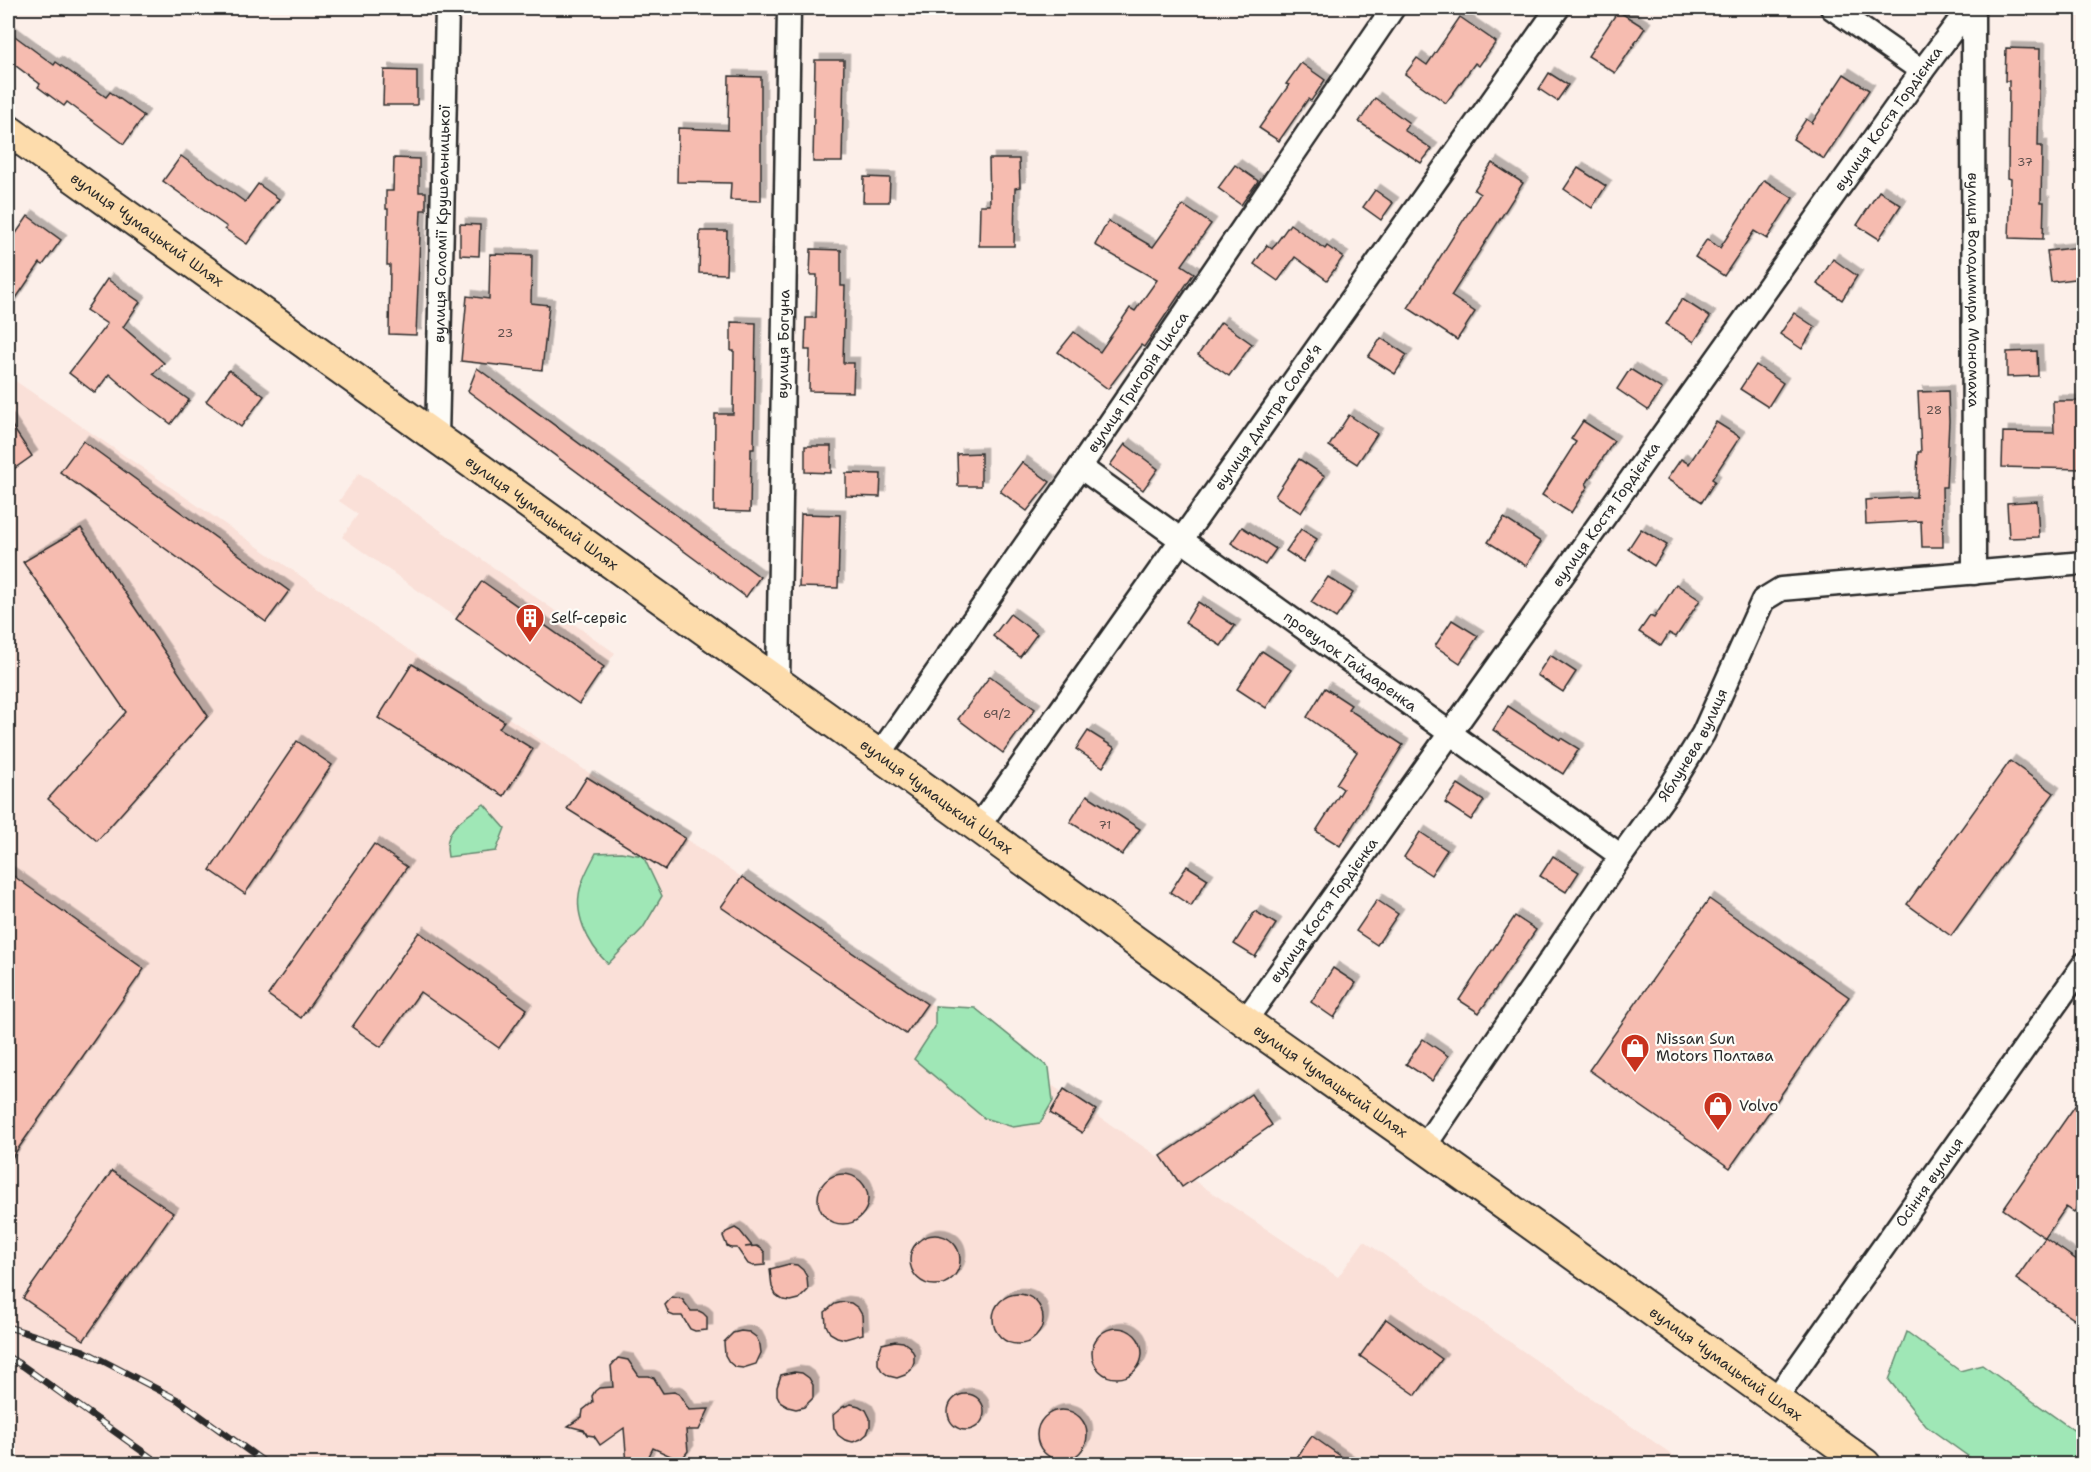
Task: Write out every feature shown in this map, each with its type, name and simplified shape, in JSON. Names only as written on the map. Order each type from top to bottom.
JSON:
[{"type":"main road","name":"вулиця Чумацький Шлях","points":[[8,130],[879,754],[1245,1021],[1865,1464]]},
{"type":"street","name":"вулиця Соломії Крушельницької","points":[[437,438],[447,8]]},
{"type":"street","name":"вулиця Богуна","points":[[778,682],[789,8]]},
{"type":"street","name":"вулиця Григорія Цисса","points":[[879,754],[1080,467],[1393,8]]},
{"type":"street","name":"вулиця Дмитра Соловʼя","points":[[978,827],[1558,8]]},
{"type":"street","points":[[1832,8],[1922,71]]},
{"type":"street","name":"вулиця Костя Гордієнка","points":[[1245,1021],[1922,71],[1971,8]]},
{"type":"street","name":"вулиця Володимира Мономаха","points":[[1971,8],[1974,573]]},
{"type":"street","name":"провулок Гайдаренка","points":[[1080,467],[1621,856]]},
{"type":"street","name":"Яблунева вулиця","points":[[1424,1147],[1621,856],[1668,791],[1703,734],[1763,600],[1781,589],[2084,563]]},
{"type":"street","name":"Осіння вулиця","points":[[1775,1400],[2084,964]]},
{"type":"shaded area","points":[[8,376],[734,872],[1338,1277],[1364,1241],[1686,1464],[8,1464]]},
{"type":"shaded area","points":[[359,473],[615,653],[579,704],[342,537],[358,514],[339,501]]},
{"type":"green space","points":[[484,804],[505,828],[496,851],[448,857],[447,847],[451,831]]},
{"type":"green space","points":[[621,852],[643,856],[662,896],[643,928],[608,964],[594,947],[583,927],[579,894],[596,853]]},
{"type":"green space","points":[[935,1006],[975,1008],[1049,1068],[1053,1101],[1040,1123],[1013,1127],[984,1118],[914,1059],[935,1027]]},
{"type":"green space","points":[[1907,1332],[1960,1371],[1982,1365],[2083,1437],[2083,1464],[1979,1464],[1926,1426],[1889,1380]]},
{"type":"building","points":[[1618,11],[1645,28],[1615,73],[1588,56]]},
{"type":"building","points":[[1460,17],[1496,42],[1479,66],[1475,63],[1446,103],[1405,74],[1417,58],[1427,65]]},
{"type":"building","points":[[8,31],[54,65],[56,62],[106,97],[110,92],[144,116],[124,144],[67,102],[64,106],[38,87],[40,84],[8,60]]},
{"type":"building","points":[[2006,48],[2040,49],[2038,146],[2042,146],[2043,239],[2009,238],[2011,179],[2008,178],[2009,81],[2005,81]]},
{"type":"building","points":[[815,60],[844,60],[842,162],[813,162]]},
{"type":"building","points":[[1301,63],[1325,80],[1311,101],[1308,99],[1279,141],[1259,128],[1289,85],[1286,84]]},
{"type":"building","points":[[384,70],[417,71],[417,105],[383,105]]},
{"type":"building","points":[[1549,73],[1568,85],[1557,101],[1539,89]]},
{"type":"building","points":[[1844,74],[1869,90],[1824,159],[1793,139],[1806,119],[1812,123]]},
{"type":"building","points":[[729,76],[761,77],[761,201],[730,200],[731,183],[677,182],[678,128],[728,130]]},
{"type":"building","points":[[1375,98],[1409,123],[1404,130],[1432,149],[1421,163],[1359,122]]},
{"type":"building","points":[[181,156],[245,202],[258,184],[279,199],[247,244],[163,181]]},
{"type":"building","points":[[394,158],[419,159],[419,192],[426,192],[426,210],[421,210],[416,335],[389,334],[390,265],[387,265],[386,191],[393,191]]},
{"type":"building","points":[[989,159],[1019,159],[1020,187],[1015,188],[1014,246],[979,246],[980,205],[990,205]]},
{"type":"building","points":[[1492,163],[1523,183],[1451,296],[1475,312],[1457,340],[1408,308],[1480,194],[1474,190]]},
{"type":"building","points":[[1235,165],[1258,181],[1241,205],[1218,188]]},
{"type":"building","points":[[1578,168],[1606,186],[1592,208],[1564,189]]},
{"type":"building","points":[[864,177],[890,178],[889,202],[863,202]]},
{"type":"building","points":[[1764,180],[1793,198],[1767,239],[1754,231],[1724,276],[1695,257],[1707,239],[1720,248]]},
{"type":"building","points":[[1375,190],[1393,203],[1381,220],[1363,207]]},
{"type":"building","points":[[1879,191],[1901,205],[1879,239],[1857,225]]},
{"type":"building","points":[[1183,205],[1211,224],[1182,265],[1194,273],[1144,347],[1141,345],[1108,389],[1058,352],[1074,332],[1100,352],[1130,308],[1135,311],[1157,280],[1095,245],[1108,221],[1153,247]]},
{"type":"building","points":[[28,216],[61,240],[43,265],[40,263],[8,310],[8,245]]},
{"type":"building","points":[[460,224],[480,225],[479,256],[460,255]]},
{"type":"building","points":[[1290,224],[1325,249],[1327,246],[1343,257],[1327,280],[1295,257],[1278,281],[1254,264],[1267,245],[1272,249]]},
{"type":"building","points":[[700,231],[727,231],[726,274],[699,273]]},
{"type":"building","points":[[2080,247],[2083,278],[2051,282],[2047,251]]},
{"type":"building","points":[[811,249],[841,250],[841,286],[845,286],[843,363],[854,363],[853,392],[809,391],[810,350],[805,350],[806,318],[816,318],[817,275],[810,275]]},
{"type":"building","points":[[490,254],[532,255],[531,303],[549,305],[542,370],[461,361],[467,296],[489,299]]},
{"type":"building","points":[[1833,259],[1857,276],[1842,300],[1817,284]]},
{"type":"building","points":[[107,279],[140,302],[123,327],[164,363],[153,374],[189,400],[171,424],[109,374],[95,393],[69,373],[107,324],[86,310]]},
{"type":"building","points":[[1682,299],[1710,317],[1694,342],[1666,324]]},
{"type":"building","points":[[1794,313],[1815,327],[1802,349],[1780,334]]},
{"type":"building","points":[[731,322],[756,323],[754,449],[751,449],[750,512],[714,511],[715,414],[733,414],[734,351],[731,351]]},
{"type":"building","points":[[1221,322],[1252,344],[1229,376],[1198,355]]},
{"type":"building","points":[[1381,338],[1407,355],[1395,374],[1368,357]]},
{"type":"building","points":[[2037,351],[2038,376],[2007,377],[2007,352]]},
{"type":"building","points":[[1756,365],[1783,383],[1768,407],[1740,389]]},
{"type":"building","points":[[477,368],[760,577],[746,597],[468,391]]},
{"type":"building","points":[[1630,369],[1662,389],[1648,410],[1617,389]]},
{"type":"building","points":[[229,370],[264,396],[241,427],[206,401]]},
{"type":"building","points":[[1948,391],[1946,487],[1942,487],[1943,547],[1922,547],[1921,521],[1866,524],[1865,500],[1916,497],[1918,452],[1921,452],[1918,392]]},
{"type":"building","points":[[2053,401],[2084,401],[2084,469],[2002,467],[2003,432],[2054,433]]},
{"type":"building","points":[[1349,415],[1377,434],[1357,464],[1329,446]]},
{"type":"building","points":[[8,420],[32,456],[8,473]]},
{"type":"building","points":[[1583,421],[1614,441],[1586,484],[1588,486],[1571,513],[1542,495],[1576,442],[1571,439]]},
{"type":"building","points":[[1716,422],[1740,437],[1712,479],[1715,481],[1702,502],[1667,479],[1681,459],[1689,464]]},
{"type":"building","points":[[83,441],[289,591],[266,622],[60,472]]},
{"type":"building","points":[[1125,444],[1158,469],[1143,490],[1110,465]]},
{"type":"building","points":[[805,446],[831,446],[831,473],[805,472]]},
{"type":"building","points":[[981,453],[981,486],[958,486],[957,454]]},
{"type":"building","points":[[1299,459],[1325,476],[1301,513],[1275,496]]},
{"type":"building","points":[[1022,462],[1050,482],[1027,511],[1000,491]]},
{"type":"building","points":[[846,473],[881,474],[880,497],[846,496]]},
{"type":"building","points":[[2037,501],[2039,537],[2009,538],[2007,503]]},
{"type":"building","points":[[801,514],[840,515],[838,588],[799,587]]},
{"type":"building","points":[[1504,518],[1541,542],[1526,566],[1488,542]]},
{"type":"building","points":[[1242,527],[1276,549],[1265,565],[1231,543]]},
{"type":"building","points":[[81,528],[208,716],[97,841],[48,799],[126,712],[23,562]]},
{"type":"building","points":[[1301,529],[1317,539],[1303,562],[1286,551]]},
{"type":"building","points":[[1641,529],[1667,545],[1654,566],[1628,549]]},
{"type":"building","points":[[1328,577],[1353,593],[1336,618],[1311,602]]},
{"type":"building","name":"Self-сервіс","points":[[482,581],[604,667],[579,704],[456,619]]},
{"type":"building","points":[[1676,584],[1700,600],[1676,637],[1669,633],[1661,646],[1639,632],[1650,616],[1654,618]]},
{"type":"building","points":[[1198,602],[1235,626],[1221,646],[1185,623]]},
{"type":"building","points":[[1010,614],[1037,634],[1020,657],[993,636]]},
{"type":"building","points":[[1452,620],[1478,636],[1460,663],[1435,646]]},
{"type":"building","points":[[1262,651],[1291,670],[1266,708],[1237,689]]},
{"type":"building","points":[[1550,655],[1576,672],[1563,692],[1537,675]]},
{"type":"building","points":[[412,664],[504,721],[499,728],[533,749],[504,796],[378,718]]},
{"type":"building","points":[[990,676],[1035,709],[1003,753],[958,719]]},
{"type":"building","points":[[1325,688],[1351,705],[1348,709],[1403,745],[1340,846],[1316,831],[1343,789],[1336,784],[1357,752],[1307,717]]},
{"type":"building","points":[[1508,706],[1560,740],[1561,738],[1579,749],[1563,774],[1493,730]]},
{"type":"building","points":[[1088,731],[1115,748],[1103,767],[1076,749]]},
{"type":"building","points":[[297,741],[332,765],[245,894],[210,870]]},
{"type":"building","points":[[2010,761],[2054,793],[1951,936],[1907,904]]},
{"type":"building","points":[[587,777],[685,838],[665,870],[567,809]]},
{"type":"building","points":[[1458,784],[1484,801],[1471,820],[1445,803]]},
{"type":"building","points":[[1087,795],[1140,829],[1122,855],[1070,822]]},
{"type":"building","points":[[1420,832],[1447,850],[1431,875],[1404,857]]},
{"type":"building","points":[[374,844],[407,867],[301,1018],[268,995]]},
{"type":"building","points":[[1553,856],[1579,872],[1566,892],[1540,876]]},
{"type":"building","points":[[1187,866],[1208,879],[1191,906],[1170,892]]},
{"type":"building","points":[[8,872],[144,969],[8,1163]]},
{"type":"building","points":[[742,877],[927,1004],[906,1034],[721,907]]},
{"type":"building","points":[[1709,899],[1849,997],[1730,1168],[1589,1070]]},
{"type":"building","points":[[1377,900],[1398,914],[1377,945],[1356,931]]},
{"type":"building","points":[[1255,911],[1276,924],[1255,957],[1234,944]]},
{"type":"building","points":[[1515,916],[1536,930],[1479,1013],[1459,1000]]},
{"type":"building","points":[[419,932],[527,1009],[499,1048],[420,992],[381,1047],[352,1027]]},
{"type":"building","points":[[1333,968],[1356,983],[1334,1018],[1311,1002]]},
{"type":"building","points":[[1423,1039],[1448,1056],[1432,1081],[1406,1064]]},
{"type":"building","points":[[1064,1089],[1096,1110],[1082,1133],[1050,1113]]},
{"type":"building","points":[[2084,1093],[2084,1198],[2074,1212],[2066,1207],[2045,1238],[2003,1209]]},
{"type":"building","points":[[1251,1094],[1272,1125],[1182,1187],[1161,1156]]},
{"type":"building","points":[[112,1171],[173,1213],[84,1340],[23,1298]]},
{"type":"building","points":[[838,1174],[848,1174],[861,1181],[868,1194],[868,1204],[861,1217],[848,1224],[838,1224],[829,1220],[822,1213],[818,1204],[818,1194],[822,1185],[829,1178]]},
{"type":"building","points":[[735,1228],[752,1246],[745,1247],[757,1246],[762,1249],[765,1253],[765,1265],[748,1264],[737,1248],[727,1246],[723,1236]]},
{"type":"building","points":[[930,1235],[940,1235],[953,1242],[960,1255],[960,1265],[953,1278],[940,1285],[930,1285],[921,1281],[914,1274],[910,1265],[910,1255],[914,1246],[921,1239]]},
{"type":"building","points":[[2045,1238],[2084,1265],[2084,1326],[2016,1279]]},
{"type":"building","points":[[789,1264],[797,1265],[803,1270],[807,1277],[808,1290],[799,1299],[791,1301],[783,1300],[776,1295],[772,1287],[770,1269]]},
{"type":"building","points":[[1013,1294],[1023,1294],[1036,1301],[1043,1314],[1043,1324],[1036,1337],[1023,1344],[1013,1344],[1004,1340],[997,1333],[993,1324],[993,1314],[997,1305],[1004,1298]]},
{"type":"building","points":[[672,1297],[682,1299],[691,1311],[703,1313],[707,1317],[707,1330],[690,1329],[682,1316],[669,1314],[665,1305]]},
{"type":"building","points":[[851,1303],[858,1308],[862,1315],[863,1334],[845,1339],[830,1333],[826,1325],[825,1312],[835,1304]]},
{"type":"building","points":[[1386,1319],[1442,1359],[1416,1395],[1360,1356]]},
{"type":"building","points":[[1112,1328],[1122,1328],[1135,1335],[1142,1348],[1142,1358],[1135,1371],[1122,1378],[1112,1378],[1103,1374],[1096,1367],[1092,1358],[1092,1348],[1096,1339],[1103,1332]]},
{"type":"building","points":[[749,1332],[756,1337],[761,1353],[756,1364],[743,1368],[735,1367],[729,1362],[725,1355],[724,1342],[733,1333]]},
{"type":"building","points":[[903,1342],[914,1354],[911,1370],[897,1378],[882,1371],[878,1364],[882,1344]]},
{"type":"building","points":[[618,1358],[628,1360],[639,1376],[654,1378],[663,1393],[679,1394],[689,1410],[709,1409],[699,1430],[686,1430],[688,1451],[682,1459],[653,1448],[645,1464],[627,1464],[624,1428],[600,1445],[594,1436],[587,1435],[584,1430],[568,1426],[582,1417],[583,1410],[593,1402],[592,1396],[595,1391],[599,1388],[613,1387],[611,1366]]},
{"type":"building","points":[[802,1373],[813,1385],[813,1398],[804,1407],[796,1409],[781,1403],[777,1395],[781,1375]]},
{"type":"building","points":[[966,1394],[979,1399],[984,1412],[979,1425],[966,1430],[953,1425],[948,1412],[953,1399]]},
{"type":"building","points":[[851,1404],[866,1410],[870,1418],[867,1434],[853,1442],[838,1435],[834,1428],[833,1415]]},
{"type":"building","points":[[1057,1410],[1067,1410],[1080,1417],[1087,1430],[1087,1440],[1080,1453],[1067,1460],[1057,1460],[1048,1456],[1041,1449],[1037,1440],[1037,1430],[1041,1421],[1048,1414]]},
{"type":"building","points":[[1312,1436],[1352,1464],[1292,1464]]},
{"type":"railway","points":[[8,1327],[84,1351],[178,1400],[267,1464]]},
{"type":"railway","points":[[8,1357],[160,1464]]},
{"type":"place","name":"Self-сервіс","points":[[530,644]]},
{"type":"place","name":"Nissan Sun Motors Полтава","points":[[1635,1074]]},
{"type":"place","name":"Volvo","points":[[1718,1132]]}]
